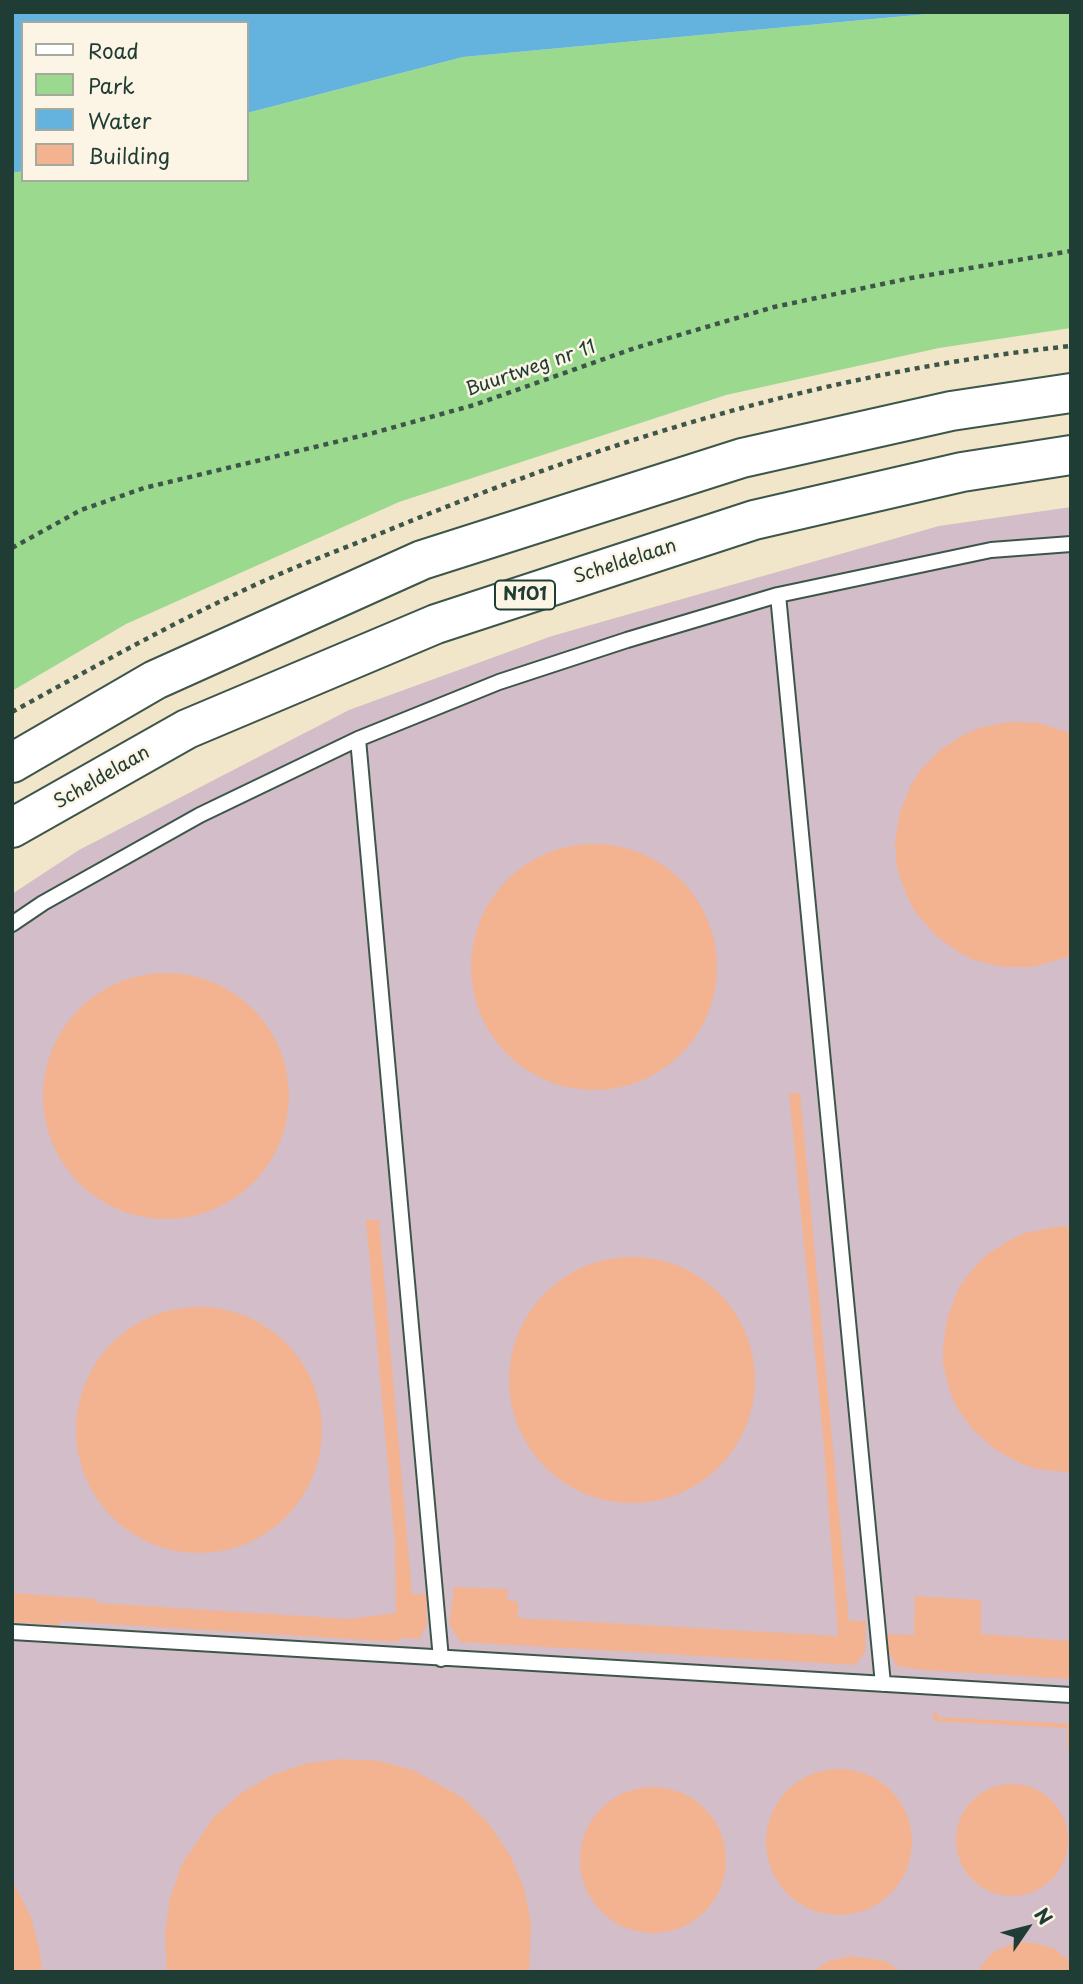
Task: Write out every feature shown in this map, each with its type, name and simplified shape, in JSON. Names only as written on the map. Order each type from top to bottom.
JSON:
[{"type":"main road","points":[[12,764],[155,680],[422,560],[742,458],[951,411],[1071,393]]},
{"type":"main road","name":"Scheldelaan","points":[[12,828],[187,729],[436,624],[754,520],[962,472],[1071,455]]},
{"type":"lane","points":[[12,924],[43,903],[200,815],[358,739],[499,682],[778,595],[991,550],[1071,544]]},
{"type":"lane","points":[[778,595],[883,1684]]},
{"type":"lane","points":[[358,739],[441,1659]]},
{"type":"lane","points":[[12,1633],[1071,1695]]},
{"type":"path","name":"Buurtweg nr 11","points":[[12,548],[81,510],[144,488],[373,433],[474,405],[635,348],[774,307],[911,278],[1071,251]]},
{"type":"shaded area","points":[[1071,507],[1071,1972],[12,1972],[12,894],[79,850],[349,710],[552,636],[939,526]]},
{"type":"green space","points":[[949,12],[1071,12],[1071,328],[939,348],[726,395],[399,502],[126,624],[12,691],[12,173],[21,171],[21,182],[248,182],[248,113],[463,57]]},
{"type":"water","points":[[12,12],[949,12],[463,57],[248,113],[248,21],[21,21],[21,171],[12,173]]},
{"type":"building","points":[[1008,722],[1038,723],[1071,733],[1071,956],[1033,967],[1003,967],[974,960],[936,936],[916,913],[909,900],[898,872],[896,857],[895,842],[900,812],[919,772],[940,750],[965,734]]},
{"type":"building","points":[[594,844],[641,854],[662,865],[681,880],[696,899],[707,920],[717,967],[707,1014],[696,1035],[681,1054],[662,1069],[641,1080],[594,1090],[547,1080],[526,1069],[507,1054],[492,1035],[481,1014],[471,967],[481,920],[492,899],[507,880],[526,865],[547,854]]},
{"type":"building","points":[[166,973],[190,975],[213,982],[253,1009],[280,1049],[287,1072],[287,1120],[280,1143],[253,1183],[213,1210],[190,1217],[166,1219],[142,1217],[119,1210],[79,1183],[52,1143],[45,1120],[43,1096],[45,1072],[52,1049],[79,1009],[119,982],[142,975]]},
{"type":"building","points":[[789,1093],[800,1093],[849,1621],[866,1621],[865,1652],[855,1665],[460,1642],[449,1623],[454,1587],[508,1589],[507,1600],[518,1602],[518,1618],[838,1636],[823,1435]]},
{"type":"building","points":[[366,1220],[379,1220],[412,1594],[426,1594],[427,1625],[419,1639],[399,1638],[399,1642],[60,1621],[60,1625],[12,1622],[12,1593],[96,1599],[98,1603],[349,1619],[396,1613],[395,1545]]},
{"type":"building","points":[[1071,1226],[1071,1472],[1066,1472],[1036,1469],[1022,1464],[996,1450],[973,1430],[956,1406],[950,1392],[943,1363],[943,1348],[947,1318],[958,1290],[986,1255],[1025,1233]]},
{"type":"building","points":[[632,1257],[679,1267],[700,1278],[719,1293],[734,1312],[745,1333],[755,1380],[745,1427],[734,1448],[719,1467],[700,1482],[679,1493],[632,1503],[585,1493],[564,1482],[545,1467],[530,1448],[519,1427],[509,1380],[519,1333],[530,1312],[545,1293],[564,1278],[585,1267]]},
{"type":"building","points":[[199,1307],[223,1309],[246,1316],[286,1343],[313,1383],[320,1406],[320,1454],[313,1477],[286,1517],[246,1544],[223,1551],[199,1553],[175,1551],[152,1544],[112,1517],[85,1477],[78,1454],[76,1430],[78,1406],[85,1383],[112,1343],[152,1316],[175,1309]]},
{"type":"building","points":[[915,1596],[981,1600],[981,1634],[1071,1641],[1071,1679],[922,1670],[897,1666],[888,1650],[887,1634],[914,1635]]},
{"type":"building","points":[[933,1711],[936,1711],[938,1717],[1071,1724],[1071,1750],[1068,1749],[1067,1728],[934,1721]]},
{"type":"building","points":[[343,1759],[380,1761],[415,1771],[463,1798],[489,1824],[510,1855],[524,1888],[531,1924],[529,1972],[167,1972],[165,1934],[170,1898],[182,1864],[213,1818],[240,1794],[272,1775],[307,1763]]},
{"type":"building","points":[[839,1769],[867,1775],[891,1790],[906,1814],[912,1842],[906,1870],[891,1894],[867,1909],[839,1915],[811,1909],[787,1894],[772,1870],[766,1842],[772,1814],[787,1790],[811,1775]]},
{"type":"building","points":[[1012,1784],[1034,1788],[1052,1800],[1064,1818],[1068,1840],[1064,1862],[1052,1880],[1034,1892],[1012,1896],[990,1892],[972,1880],[960,1862],[956,1840],[960,1818],[972,1800],[990,1788]]},
{"type":"building","points":[[653,1787],[681,1793],[705,1808],[720,1832],[726,1860],[720,1888],[705,1912],[681,1927],[653,1933],[625,1927],[601,1912],[586,1888],[580,1860],[586,1832],[601,1808],[625,1793]]},
{"type":"building","points":[[12,1880],[31,1917],[42,1972],[12,1972]]},
{"type":"building","points":[[1017,1942],[1036,1943],[1055,1949],[1071,1963],[1071,1972],[977,1972],[997,1950]]},
{"type":"building","points":[[851,1956],[885,1961],[902,1972],[811,1972],[829,1961]]}]
